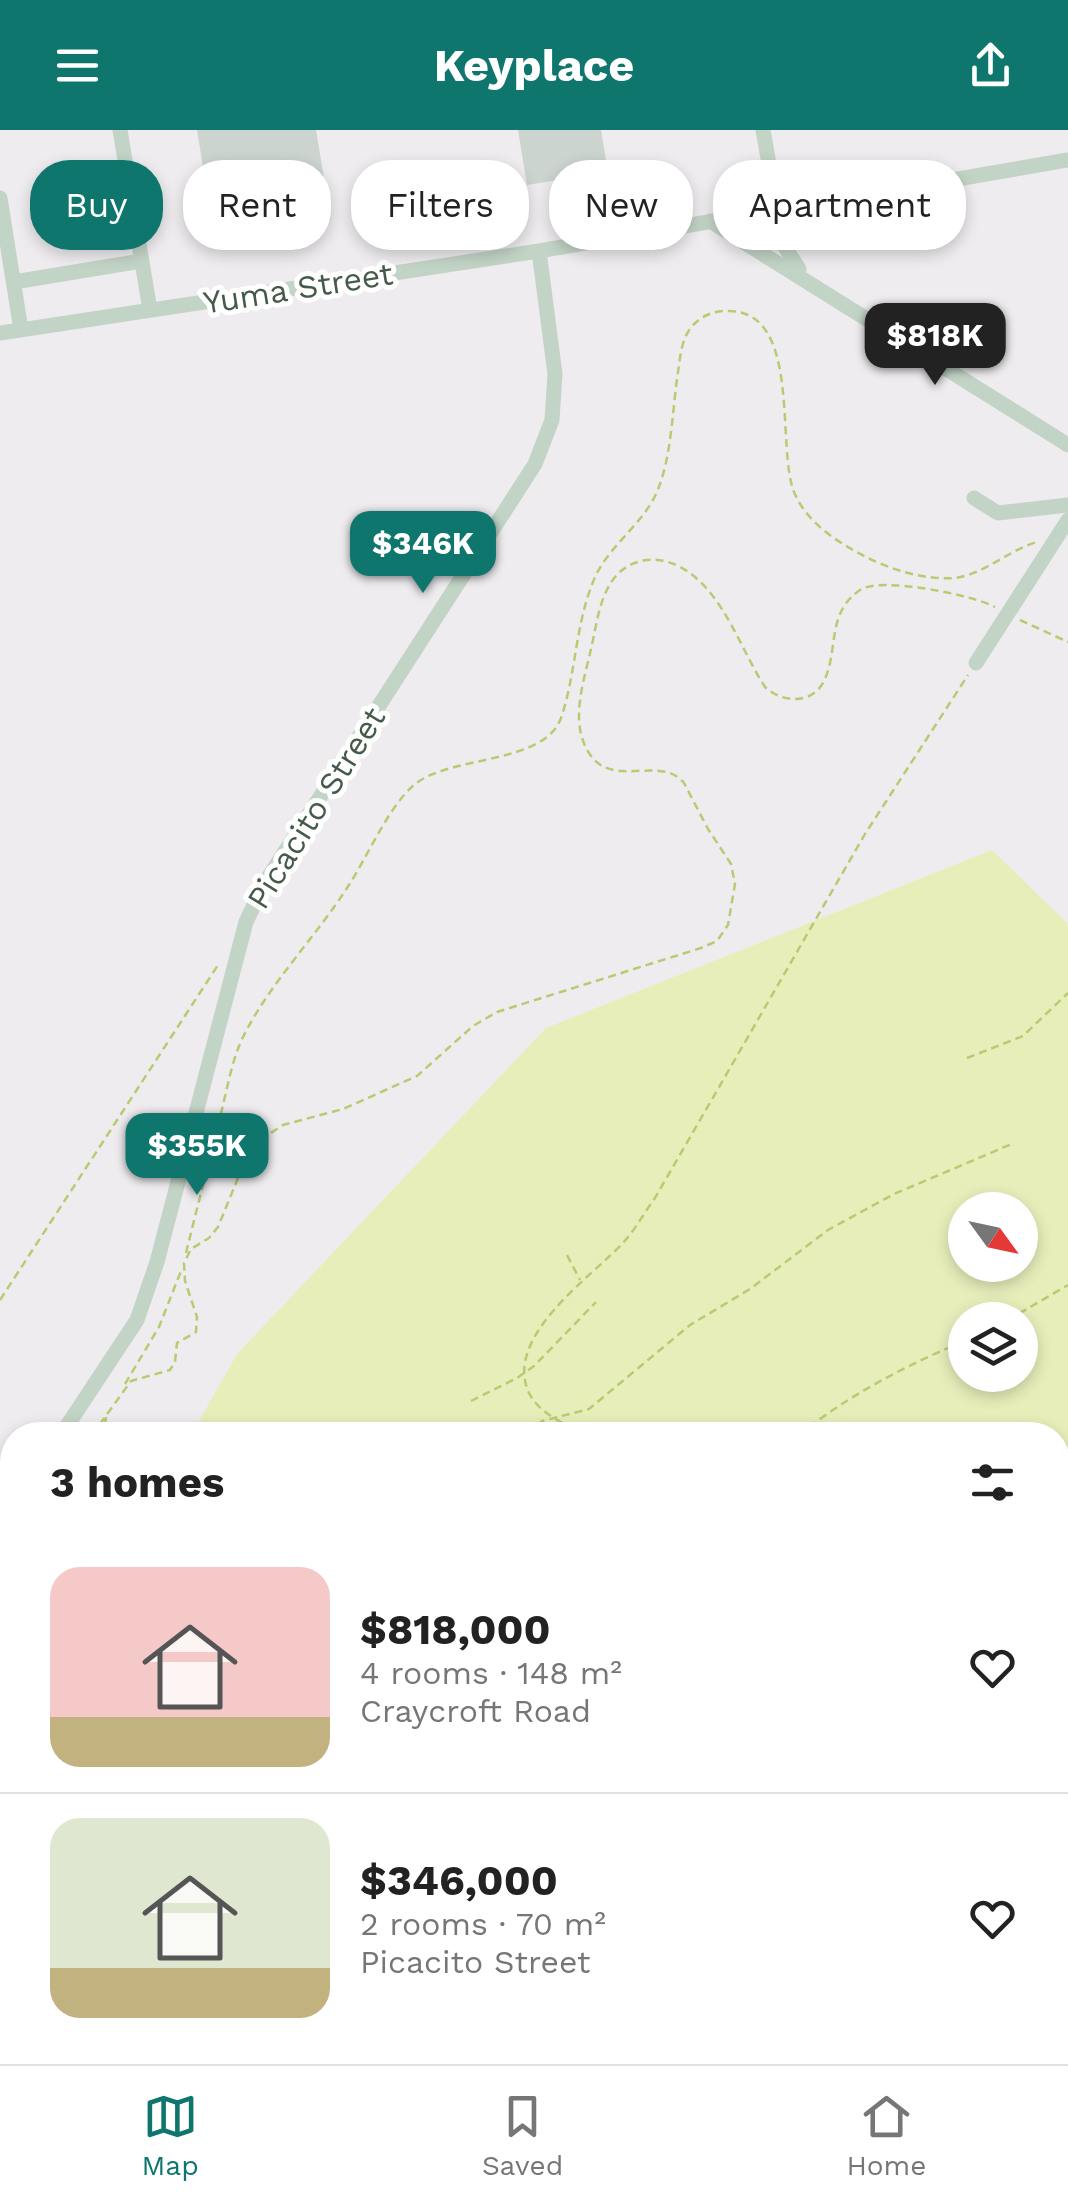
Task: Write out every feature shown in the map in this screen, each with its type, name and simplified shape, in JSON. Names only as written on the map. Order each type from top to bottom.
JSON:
[{"type":"street","points":[[120,130],[150,310]]},
{"type":"street","points":[[764,130],[769,160]]},
{"type":"street","name":"Yuma Street","points":[[966,178],[1068,160]]},
{"type":"street","points":[[0,198],[5,260],[14,282],[21,330]]},
{"type":"street","name":"Yuma Street","points":[[0,334],[713,221]]},
{"type":"street","points":[[710,222],[1068,445]]},
{"type":"street","points":[[787,250],[788,256],[826,292]]},
{"type":"street","name":"Picacito Street","points":[[70,1422],[137,1320],[162,1243],[246,922],[264,884],[524,481],[552,420],[556,374],[539,251]]},
{"type":"street","points":[[14,282],[141,261]]},
{"type":"street","points":[[974,498],[998,513],[1068,505]]},
{"type":"street","points":[[976,662],[1068,520]]},
{"type":"path","points":[[101,1422],[134,1378],[170,1370],[177,1342],[196,1330],[197,1318],[185,1282],[184,1263],[242,1040],[264,1002],[350,884],[400,801],[419,780],[525,747],[549,734],[559,722],[594,580],[608,554],[657,492],[683,342],[698,320],[722,311],[742,312],[756,320],[768,335],[780,367],[793,490],[814,522],[841,543],[896,570],[948,578],[968,574],[1034,543],[1054,542]]},
{"type":"path","points":[[105,1422],[159,1327],[191,1249],[209,1238],[222,1219],[251,1150],[276,1128],[343,1109],[417,1076],[465,1032],[497,1012],[701,948],[724,932],[734,904],[733,869],[684,783],[672,772],[608,769],[589,754],[582,736],[582,686],[604,596],[618,572],[651,559],[688,572],[713,598],[765,686],[789,700],[807,697],[822,685],[838,617],[851,598],[869,585],[968,595],[1068,642]]},
{"type":"path","points":[[563,1422],[542,1411],[529,1392],[525,1372],[530,1343],[581,1281],[624,1241],[655,1198],[865,834],[976,662]]},
{"type":"path","points":[[0,1300],[224,955]]},
{"type":"path","points":[[967,1058],[1022,1036],[1068,993]]},
{"type":"path","points":[[541,1422],[588,1409],[690,1325],[750,1290],[828,1230],[894,1194],[1014,1143]]},
{"type":"path","points":[[567,1255],[581,1281]]},
{"type":"path","points":[[1038,1302],[1068,1284]]},
{"type":"path","points":[[471,1401],[525,1372],[596,1302]]},
{"type":"path","points":[[815,1422],[887,1378],[948,1349]]},
{"type":"green space","points":[[992,850],[1068,924],[1068,1422],[198,1422],[237,1354],[546,1028]]},
{"type":"building","points":[[197,130],[316,130],[321,160],[202,160]]},
{"type":"building","points":[[518,130],[601,130],[606,160],[549,160],[549,181],[529,185],[529,160],[523,160]]}]
